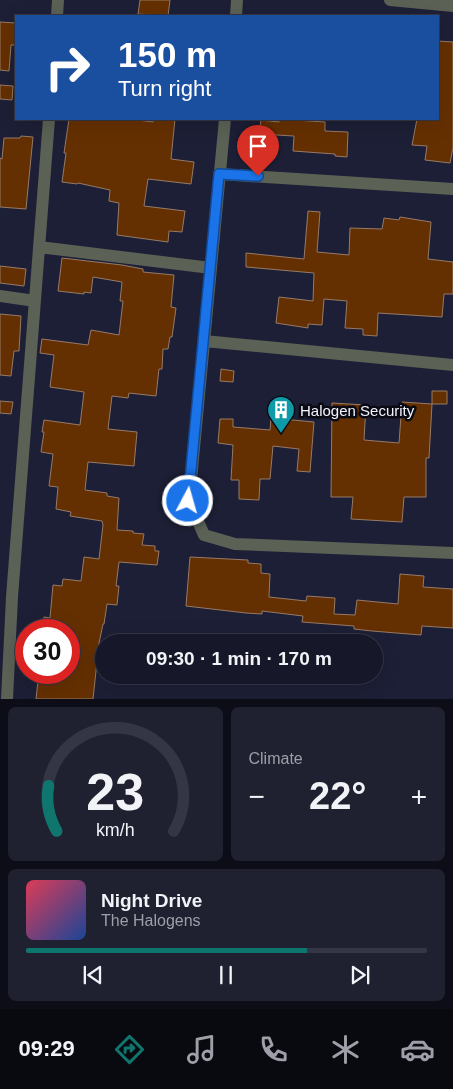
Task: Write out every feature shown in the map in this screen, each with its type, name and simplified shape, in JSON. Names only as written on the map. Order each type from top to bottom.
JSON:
[{"type":"street","points":[[57,15],[58,0]]},
{"type":"street","points":[[236,15],[237,0]]},
{"type":"street","points":[[390,0],[453,6]]},
{"type":"street","points":[[8,699],[6,596],[35,300],[49,120]]},
{"type":"street","points":[[225,120],[188,501],[204,535],[235,544],[453,553]]},
{"type":"street","points":[[219,174],[453,189]]},
{"type":"street","points":[[39,247],[211,268]]},
{"type":"street","points":[[0,296],[35,300]]},
{"type":"street","points":[[204,341],[453,364]]},
{"type":"building","points":[[140,0],[170,0],[168,15],[138,14]]},
{"type":"building","points":[[0,22],[15,23],[15,45],[11,45],[9,71],[0,70]]},
{"type":"building","points":[[439,41],[453,42],[453,148],[450,163],[425,160],[427,146],[412,145],[417,120],[439,120]]},
{"type":"building","points":[[0,85],[13,86],[12,100],[0,99]]},
{"type":"building","points":[[69,120],[138,120],[153,122],[153,120],[175,120],[171,159],[194,162],[191,184],[148,179],[144,206],[185,211],[182,232],[169,231],[168,242],[117,235],[119,203],[109,201],[110,190],[78,183],[62,182],[66,153],[64,153]]},
{"type":"building","points":[[261,120],[279,122],[279,120],[294,120],[325,122],[325,131],[348,132],[347,157],[335,156],[335,154],[293,151],[294,136],[259,134]]},
{"type":"building","points":[[21,136],[33,137],[26,209],[0,207],[0,158],[2,159],[4,138],[20,138]]},
{"type":"building","points":[[308,211],[320,212],[317,252],[349,255],[350,228],[382,229],[384,218],[399,220],[400,217],[431,222],[428,259],[453,262],[453,294],[444,294],[442,317],[378,313],[377,336],[363,335],[363,329],[345,328],[347,301],[324,299],[322,325],[308,324],[308,328],[276,323],[279,297],[313,301],[314,273],[246,267],[246,253],[304,259]]},
{"type":"building","points":[[62,258],[122,265],[143,269],[143,272],[174,275],[171,307],[176,308],[172,337],[170,337],[168,349],[163,349],[162,369],[159,369],[156,396],[129,393],[128,398],[112,396],[108,429],[137,432],[134,466],[88,462],[85,490],[107,493],[107,496],[119,498],[117,530],[144,534],[142,545],[155,546],[155,551],[159,551],[157,565],[119,562],[116,586],[119,586],[117,605],[107,604],[101,634],[95,634],[93,699],[36,699],[38,684],[80,684],[80,619],[44,619],[44,617],[50,618],[53,585],[62,586],[63,579],[81,581],[84,557],[99,559],[103,525],[102,521],[70,516],[71,512],[56,509],[58,487],[49,486],[53,454],[41,452],[44,420],[80,425],[84,392],[50,387],[54,355],[40,353],[42,339],[88,345],[91,330],[119,335],[123,301],[120,301],[122,282],[93,277],[91,293],[58,291]]},
{"type":"building","points":[[0,266],[26,269],[24,286],[0,283]]},
{"type":"building","points":[[0,314],[21,316],[19,351],[14,351],[11,376],[0,375]]},
{"type":"building","points":[[221,369],[234,371],[233,382],[220,381]]},
{"type":"building","points":[[432,391],[447,391],[447,404],[432,404]]},
{"type":"building","points":[[0,401],[13,402],[11,414],[0,413]]},
{"type":"building","points":[[402,402],[432,404],[429,458],[426,458],[426,497],[404,497],[402,522],[351,519],[353,497],[331,497],[332,403],[366,405],[364,440],[399,443]]},
{"type":"building","points":[[271,418],[314,422],[310,472],[297,471],[299,449],[273,446],[270,479],[260,479],[259,500],[239,499],[239,480],[231,480],[233,445],[218,443],[220,419],[233,419],[233,427],[270,430]]},
{"type":"building","points":[[190,557],[248,560],[248,563],[261,564],[261,573],[270,574],[269,597],[306,601],[307,596],[335,598],[334,614],[355,615],[357,600],[398,604],[400,574],[424,576],[423,587],[453,589],[453,628],[422,626],[421,635],[372,631],[354,629],[354,626],[302,622],[303,616],[262,611],[262,614],[246,613],[186,606]]},
{"type":"place","name":"Halogen Security","points":[[281,434]]},
{"type":"route","points":[[188,501],[219,174],[258,176]]}]
